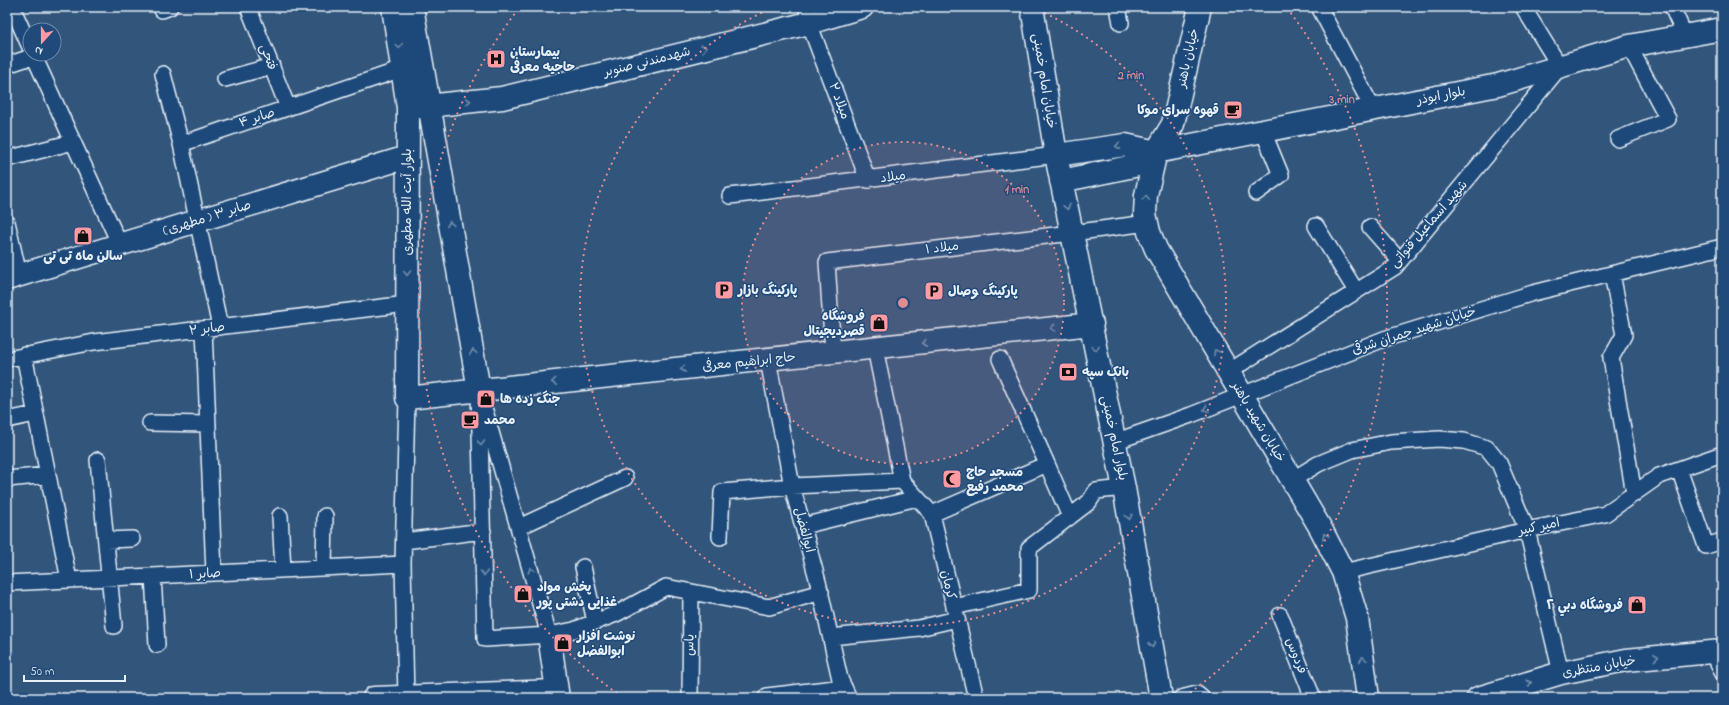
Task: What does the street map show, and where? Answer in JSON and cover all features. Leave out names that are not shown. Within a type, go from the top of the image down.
[{"type":"street","points":[[12,7],[22,30]]},
{"type":"street","points":[[161,7],[162,10],[170,7]]},
{"type":"street","name":"فتحی","points":[[248,7],[288,108]]},
{"type":"street","name":"بلوار آیت الله مطهری","points":[[393,7],[408,108],[407,398]]},
{"type":"street","points":[[374,698],[557,694],[549,635],[479,390],[412,7]]},
{"type":"street","name":"شهدمندنی صنوبر","points":[[408,108],[502,98],[808,15],[862,7]]},
{"type":"street","name":"خیابان امام خمینی","points":[[1032,7],[1056,155]]},
{"type":"street","points":[[1118,7],[1120,23]]},
{"type":"street","name":"خیابان باهنر","points":[[1156,152],[1173,124],[1200,7]]},
{"type":"street","points":[[1320,7],[1373,109]]},
{"type":"street","points":[[1523,7],[1560,67]]},
{"type":"street","points":[[1672,7],[1685,36]]},
{"type":"street","name":"میلاد ۲","points":[[808,15],[868,180]]},
{"type":"street","name":"بلوار ابوذر","points":[[1156,152],[1498,85],[1629,46],[1722,29]]},
{"type":"street","points":[[1618,139],[1668,119],[1629,46]]},
{"type":"street","points":[[7,65],[22,58]]},
{"type":"street","points":[[36,62],[120,245]]},
{"type":"street","points":[[225,79],[272,66]]},
{"type":"street","name":"شهید اسماعیل قنواتی","points":[[1228,372],[1395,266],[1560,67]]},
{"type":"street","name":"صابر ۴","points":[[180,144],[402,69]]},
{"type":"street","points":[[163,74],[220,327]]},
{"type":"street","points":[[1256,193],[1281,175],[1263,131]]},
{"type":"street","points":[[7,159],[73,142]]},
{"type":"street","points":[[1056,155],[1125,145],[1156,152]]},
{"type":"street","points":[[1061,181],[1134,166],[1156,152]]},
{"type":"street","name":"خیابان شهید باهنر","points":[[1156,152],[1146,196],[1145,214],[1149,232],[1156,249],[1321,529],[1343,572],[1357,618],[1368,698]]},
{"type":"street","name":"میلاد","points":[[730,196],[868,180],[1056,155]]},
{"type":"street","name":"بلوار امام خمینی","points":[[1056,155],[1092,324],[1124,488],[1161,698]]},
{"type":"street","name":"صابر ۳ ( مطهری)","points":[[13,277],[408,157]]},
{"type":"street","points":[[7,222],[13,277]]},
{"type":"street","name":"میلاد ۱","points":[[833,353],[827,262],[1147,223]]},
{"type":"street","points":[[1316,226],[1356,291]]},
{"type":"street","points":[[1370,227],[1400,261]]},
{"type":"street","name":"خیابان شهید چمران شرقی","points":[[1114,442],[1191,415],[1384,339],[1533,293],[1722,247]]},
{"type":"street","points":[[1612,274],[1624,335],[1611,358],[1634,494]]},
{"type":"street","name":"صابر ۲","points":[[7,359],[94,342],[407,304]]},
{"type":"street","name":"حاج ابراهیم معرفی","points":[[407,398],[1092,324]]},
{"type":"street","points":[[204,329],[214,573]]},
{"type":"street","points":[[720,537],[722,492],[792,486],[902,481],[875,348]]},
{"type":"street","points":[[24,356],[69,580]]},
{"type":"street","points":[[1000,359],[1070,517]]},
{"type":"street","name":"ابوالفضل","points":[[768,360],[792,486],[821,592],[840,679],[846,692]]},
{"type":"street","points":[[479,390],[485,638],[549,635],[574,630],[616,614],[666,587],[769,607],[821,592]]},
{"type":"street","points":[[406,697],[403,564],[407,398]]},
{"type":"street","points":[[7,420],[35,414]]},
{"type":"street","points":[[150,423],[208,424]]},
{"type":"street","points":[[1292,480],[1318,464],[1352,450],[1370,445],[1410,440],[1464,441],[1487,448],[1493,453],[1498,463],[1527,530],[1561,673]]},
{"type":"street","name":"امیر کبیر","points":[[1343,572],[1527,530],[1605,514],[1659,476],[1722,454]]},
{"type":"street","points":[[98,460],[114,626]]},
{"type":"street","points":[[932,514],[1047,464]]},
{"type":"street","points":[[1679,469],[1706,546],[1722,541]]},
{"type":"street","points":[[7,479],[48,475]]},
{"type":"street","points":[[519,527],[625,478]]},
{"type":"street","name":"کرمان","points":[[902,481],[932,514],[976,698]]},
{"type":"street","points":[[831,637],[919,628],[955,613],[1029,590],[1029,548],[1089,502],[1096,491],[1124,488]]},
{"type":"street","points":[[803,526],[917,498]]},
{"type":"street","points":[[280,516],[283,570]]},
{"type":"street","points":[[324,568],[325,516]]},
{"type":"street","points":[[404,541],[483,531]]},
{"type":"street","points":[[106,540],[132,539]]},
{"type":"street","name":"صابر ۱","points":[[7,583],[403,564]]},
{"type":"street","points":[[583,567],[595,622]]},
{"type":"street","points":[[153,576],[157,645]]},
{"type":"street","name":"یاس","points":[[690,698],[691,593]]},
{"type":"street","name":"فردوس","points":[[1280,615],[1312,698]]},
{"type":"street","points":[[1717,652],[1722,672]]},
{"type":"street","name":"خیابان منتظری","points":[[1478,698],[1561,673],[1626,660],[1717,652]]},
{"type":"street","points":[[767,696],[846,692]]},
{"type":"street","points":[[1181,698],[1197,694],[1202,698]]},
{"type":"place","name":"بیمارستان حاجیه معرفی","points":[[496,59]]},
{"type":"place","name":"قهوه سرای موکا","points":[[1233,110]]},
{"type":"place","name":"سالن ماه تی تی","points":[[83,236]]},
{"type":"place","name":"پارکینگ بازار","points":[[724,290]]},
{"type":"place","name":"پارکینگ وصال","points":[[934,291]]},
{"type":"place","name":"فروشگاه قصردیجیتال","points":[[879,323]]},
{"type":"place","name":"بانک سپه","points":[[1068,372]]},
{"type":"place","name":"جنگ زده ها","points":[[486,399]]},
{"type":"place","name":"محمد","points":[[470,420]]},
{"type":"place","name":"مسجد حاج محمد رفیع","points":[[952,479]]},
{"type":"place","name":"پخش مواد غذایی دشتی پور","points":[[523,594]]},
{"type":"place","name":"فروشگاه دبي ٢","points":[[1637,605]]},
{"type":"place","name":"نوشت افزار ابوالفضل","points":[[563,643]]}]
